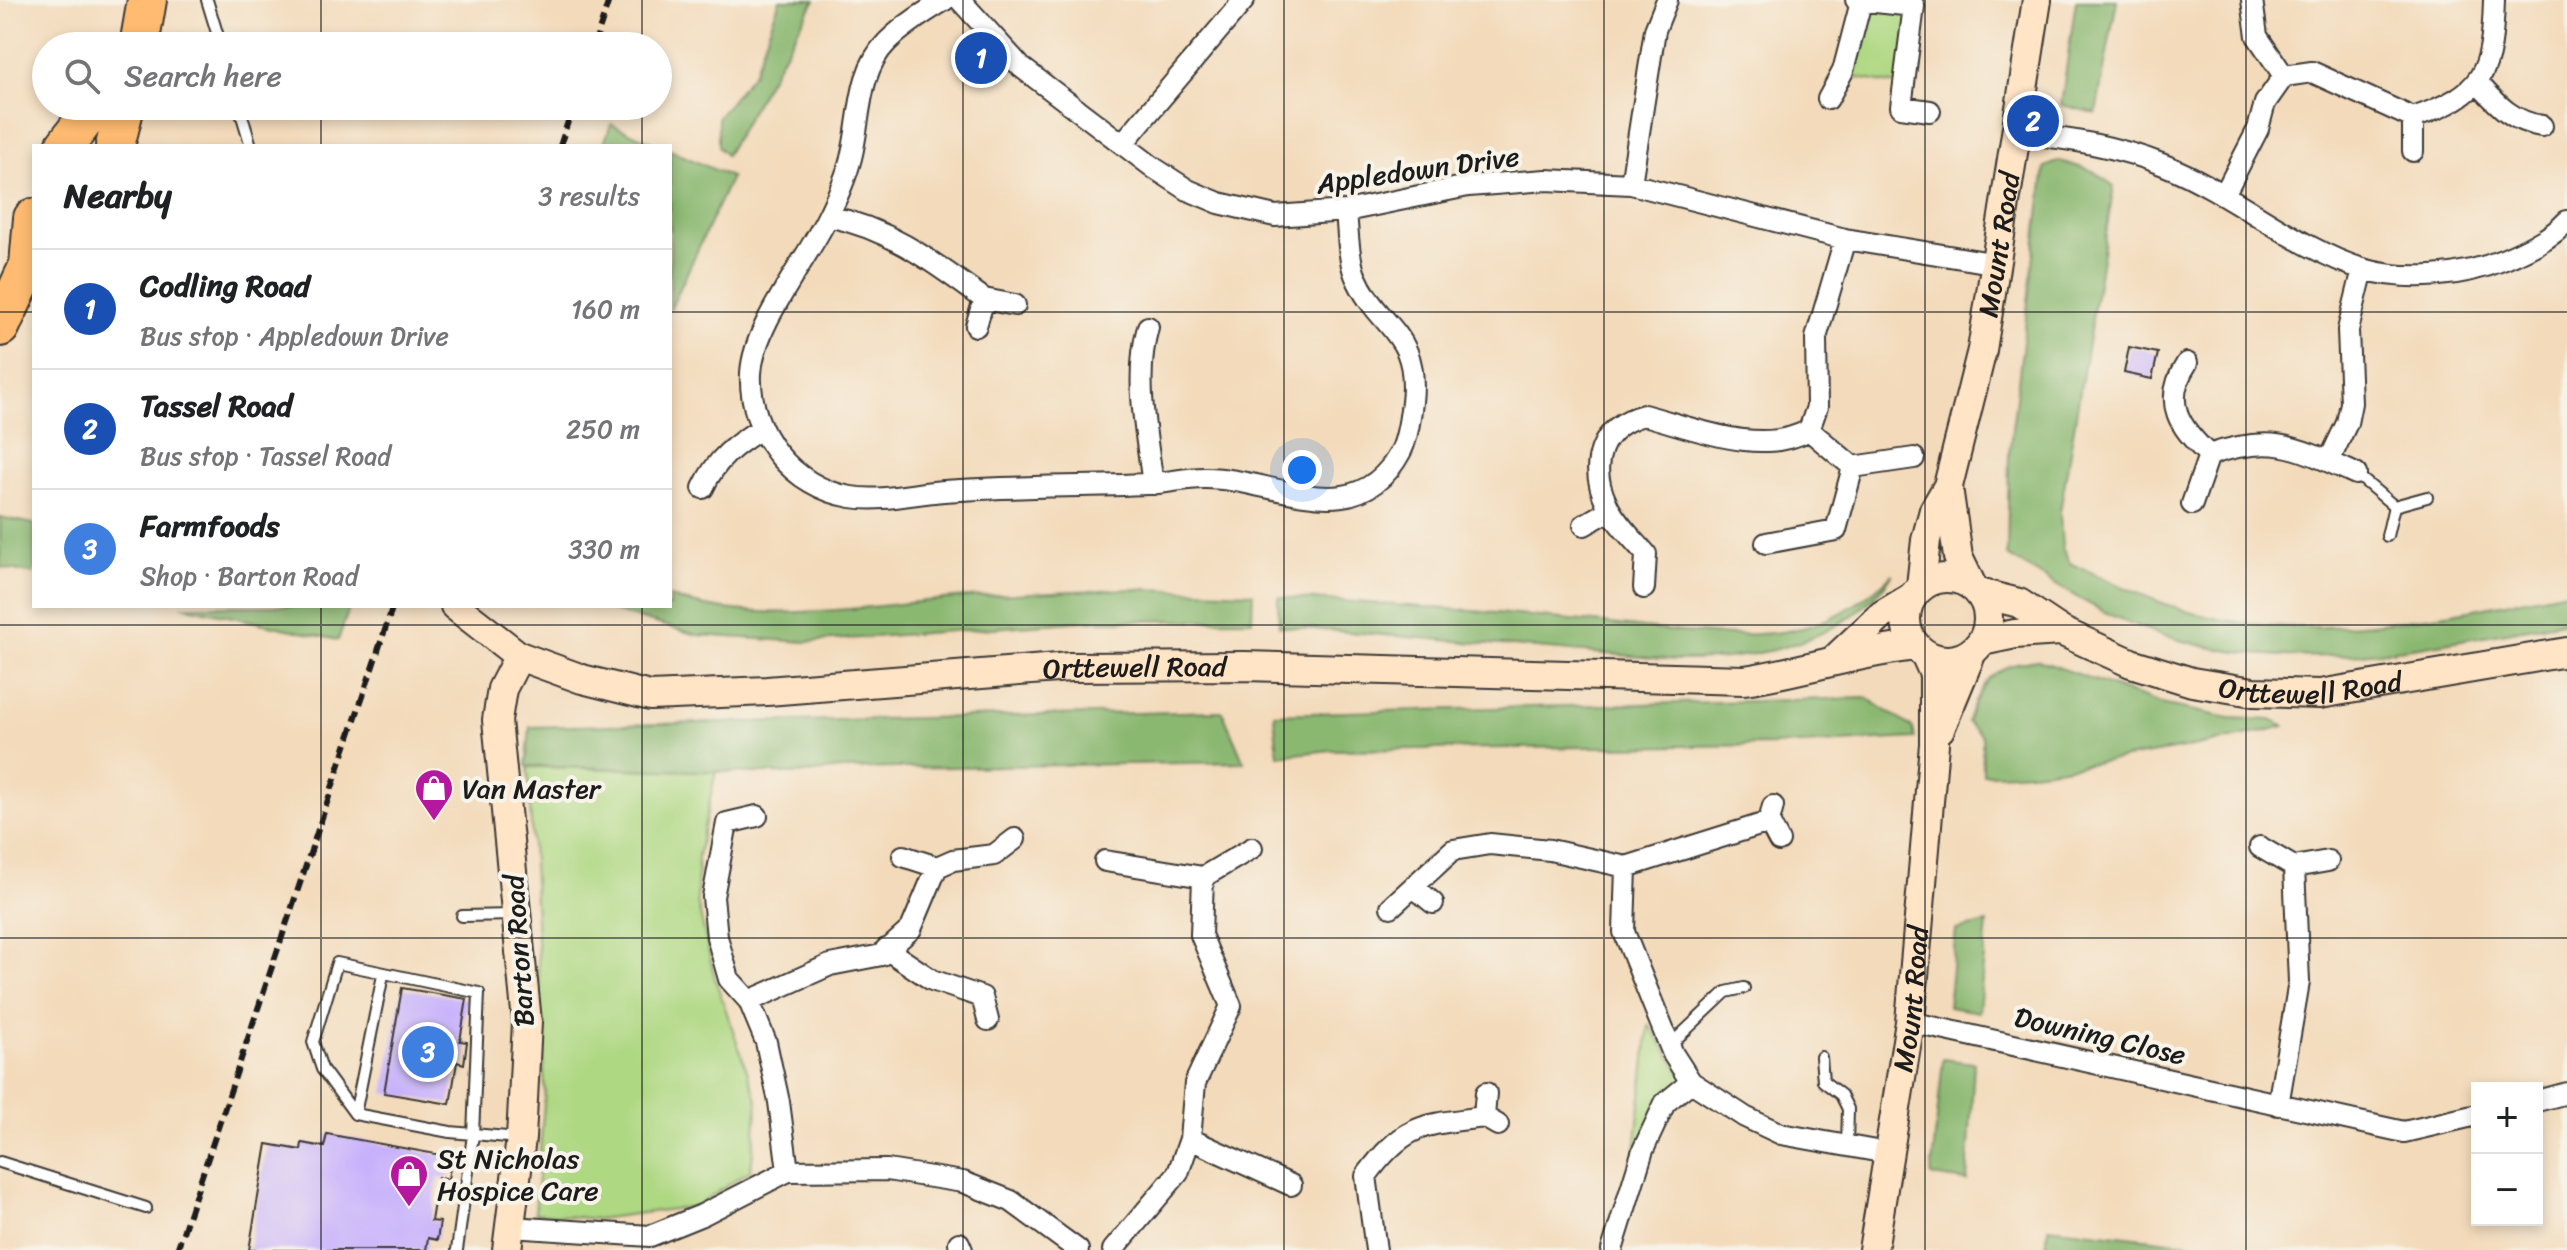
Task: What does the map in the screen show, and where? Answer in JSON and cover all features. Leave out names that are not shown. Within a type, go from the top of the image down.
[{"type":"highway","points":[[66,144],[84,120]]},
{"type":"highway","points":[[116,144],[122,120]]},
{"type":"highway","points":[[0,327],[29,265],[32,233]]},
{"type":"highway","points":[[0,349],[32,319]]},
{"type":"street","points":[[945,0],[921,14],[884,44],[865,79],[851,160],[828,216],[763,331],[751,372],[762,428],[775,452],[794,472],[826,490],[851,497],[888,499],[942,491],[1153,484],[1204,478],[1238,480],[1301,497],[1331,499],[1359,491],[1384,474],[1402,449],[1414,378],[1409,351],[1393,325],[1369,300],[1354,273],[1346,211]]},
{"type":"street","name":"Appledown Drive","points":[[960,0],[1021,67],[1188,190],[1219,203],[1275,216],[1346,211],[1468,186],[1546,180],[1631,184],[1845,239],[1998,264]]},
{"type":"street","points":[[1123,143],[1244,0]]},
{"type":"street","points":[[1631,184],[1655,30],[1667,0]]},
{"type":"street","name":"Mount Road","points":[[1916,592],[1934,510],[1948,486],[1982,350],[1998,264],[2037,0]]},
{"type":"street","points":[[2252,0],[2257,36],[2284,76]]},
{"type":"street","points":[[2225,193],[2258,129],[2265,103],[2284,76],[2312,72],[2413,118],[2447,106],[2477,82],[2490,61],[2494,0]]},
{"type":"street","points":[[1828,99],[1843,71],[1859,1],[1914,6],[1901,107],[1930,111]]},
{"type":"street","points":[[2477,82],[2503,111],[2528,124],[2542,126]]},
{"type":"street","points":[[2413,118],[2413,151]]},
{"type":"street","points":[[2016,133],[2098,144],[2163,164],[2225,193],[2311,244],[2363,269],[2435,276],[2478,271],[2521,252],[2567,221]]},
{"type":"street","points":[[828,216],[865,224],[925,257],[984,299],[1015,305]]},
{"type":"street","points":[[1809,430],[1817,407],[1816,338],[1845,239]]},
{"type":"street","points":[[2329,461],[2347,423],[2351,403],[2348,330],[2363,269]]},
{"type":"street","points":[[976,326],[984,299]]},
{"type":"street","points":[[1148,327],[1143,347],[1144,417],[1153,484]]},
{"type":"street","points":[[2187,363],[2177,391],[2176,416],[2183,431],[2209,455]]},
{"type":"street","points":[[1644,588],[1646,554],[1610,510],[1598,467],[1609,432],[1628,420],[1644,415],[1743,439],[1777,441],[1809,430]]},
{"type":"street","points":[[703,488],[713,466],[733,447],[762,428]]},
{"type":"street","points":[[1809,430],[1853,467],[1914,458]]},
{"type":"street","points":[[2209,455],[2244,443],[2267,441],[2329,461],[2356,474]]},
{"type":"street","points":[[2192,504],[2209,455]]},
{"type":"street","points":[[1766,543],[1836,530],[1853,467]]},
{"type":"street","name":"Mount Road","points":[[1948,486],[1958,557],[1976,589]]},
{"type":"street","points":[[1584,525],[1610,510]]},
{"type":"street","points":[[1947,577],[1976,589],[1987,608],[1988,625],[1977,646],[1957,659],[1941,660],[1920,650],[1906,622],[1916,592],[1947,577]]},
{"type":"street","name":"Orttewell Road","points":[[1976,589],[2019,603],[2061,631],[2131,663],[2192,682],[2253,692],[2320,694],[2567,652]]},
{"type":"street","name":"Orttewell Road","points":[[1834,659],[1882,615],[1916,592]]},
{"type":"street","name":"Orttewell Road","points":[[458,608],[519,656],[582,679],[650,696],[767,691],[1070,667],[1245,666],[1732,681],[1794,673],[1834,659],[1920,650]]},
{"type":"street","name":"Orttewell Road","points":[[1977,646],[2015,634],[2061,631]]},
{"type":"street","name":"Mount Road","points":[[1934,744],[1977,646]]},
{"type":"street","name":"Mount Road","points":[[1873,1250],[1910,1022],[1934,744],[1934,674],[1920,650]]},
{"type":"street","name":"Barton Road","points":[[509,1238],[521,1138],[527,1022],[519,915],[497,720],[502,689],[519,656]]},
{"type":"street","points":[[1391,907],[1453,850],[1490,844],[1550,850],[1626,867],[1771,814],[1779,841]]},
{"type":"street","points":[[757,816],[727,823],[713,897],[717,937],[729,979],[749,1001],[766,1042],[779,1102],[788,1171]]},
{"type":"street","points":[[903,856],[937,867],[953,860],[994,855],[1015,839]]},
{"type":"street","points":[[2260,847],[2294,867],[2328,861]]},
{"type":"street","points":[[1105,861],[1203,877],[1252,848]]},
{"type":"street","points":[[749,1001],[830,965],[882,955],[911,929],[937,867]]},
{"type":"street","points":[[1626,867],[1624,932],[1669,1046],[1691,1082],[1745,1117],[1781,1134],[1887,1153]]},
{"type":"street","points":[[2278,1105],[2299,982],[2294,867]]},
{"type":"street","points":[[1113,1250],[1178,1173],[1190,1139],[1195,1083],[1231,1006],[1201,935],[1203,877]]},
{"type":"street","points":[[1415,888],[1433,903]]},
{"type":"street","points":[[886,949],[932,980],[982,997],[988,1020]]},
{"type":"street","name":"Downing Close","points":[[1910,1022],[2404,1132],[2471,1116]]},
{"type":"street","points":[[1612,1250],[1643,1150],[1659,1114],[1665,1103],[1691,1082]]},
{"type":"street","points":[[1376,1250],[1366,1176],[1382,1154],[1419,1125],[1491,1121],[1486,1093]]},
{"type":"street","points":[[2543,1099],[2567,1093]]},
{"type":"street","points":[[1190,1139],[1291,1185]]},
{"type":"street","points":[[509,1238],[652,1243],[788,1171],[887,1170],[963,1182],[1011,1201],[1078,1250]]},
{"type":"lane","points":[[207,0],[217,32]]},
{"type":"lane","points":[[243,120],[250,144]]},
{"type":"lane","points":[[2356,474],[2394,506]]},
{"type":"lane","points":[[2394,506],[2427,497]]},
{"type":"lane","points":[[2387,536],[2394,506]]},
{"type":"lane","points":[[462,916],[519,915]]},
{"type":"lane","points":[[457,1250],[473,1135],[479,993],[337,963],[313,1042],[322,1069],[355,1114],[473,1135],[521,1138]]},
{"type":"lane","points":[[355,1114],[383,975]]},
{"type":"lane","points":[[1669,1046],[1726,992],[1744,988]]},
{"type":"lane","points":[[1821,1057],[1823,1081],[1841,1095],[1848,1109],[1847,1146]]},
{"type":"lane","points":[[0,1162],[146,1208]]},
{"type":"green space","points":[[780,0],[815,0],[726,155],[718,147],[718,117],[754,72]]},
{"type":"green space","points":[[2076,0],[2117,0],[2096,113],[2061,105]]},
{"type":"green space","points":[[1864,6],[1911,14],[1897,85],[1852,77]]},
{"type":"green space","points":[[611,124],[656,144],[604,144]]},
{"type":"green space","points":[[672,151],[731,177],[672,306]]},
{"type":"green space","points":[[2060,161],[2093,171],[2114,186],[2060,512],[2062,548],[2070,563],[2168,605],[2231,621],[2327,627],[2375,624],[2567,591],[2567,621],[2451,642],[2339,656],[2283,656],[2227,651],[2171,638],[2113,616],[2007,556],[2009,453],[2045,167]]},
{"type":"green space","points":[[0,517],[32,524],[32,574],[0,567]]},
{"type":"green space","points":[[1893,574],[1873,598],[1850,617],[1824,632],[1796,643],[1736,657],[1676,660],[1279,626],[1278,597],[1468,611],[1694,633],[1780,632],[1831,618],[1863,599]]},
{"type":"green space","points":[[1144,589],[1253,593],[1252,620],[1086,621],[806,642],[697,635],[603,608],[672,608],[672,598],[740,611],[812,612],[979,596]]},
{"type":"green space","points":[[191,608],[349,608],[338,640]]},
{"type":"green space","points":[[2038,660],[2161,704],[2229,718],[2271,720],[2284,726],[2170,751],[2028,772],[1983,774],[1982,736],[1967,722],[1978,696],[1999,671],[2022,662]]},
{"type":"green space","points":[[1867,698],[1913,728],[1915,738],[1780,745],[1331,750],[1278,756],[1274,714]]},
{"type":"green space","points":[[1222,711],[1244,762],[841,769],[797,774],[526,766],[530,727]]},
{"type":"green space","points":[[528,767],[716,771],[698,855],[697,901],[715,979],[758,1102],[751,1170],[696,1206],[597,1219],[535,1213],[545,1091]]},
{"type":"green space","points":[[1987,923],[1979,1012],[1948,1007],[1956,930]]},
{"type":"green space","points":[[1649,1025],[1689,1084],[1633,1166]]},
{"type":"green space","points":[[1943,1059],[1974,1063],[1967,1181],[1931,1176]]},
{"type":"green space","points":[[2048,1227],[2249,1250],[2046,1250]]},
{"type":"building","points":[[2129,347],[2158,353],[2152,379],[2124,373]]},
{"type":"building","points":[[402,988],[467,999],[460,1041],[467,1042],[464,1064],[457,1062],[450,1104],[384,1093]]},
{"type":"building","points":[[327,1134],[452,1157],[448,1179],[438,1178],[431,1221],[440,1222],[437,1240],[428,1238],[426,1250],[249,1250],[267,1144],[301,1150],[302,1143],[324,1147]]},
{"type":"railway","points":[[599,32],[609,0]]},
{"type":"railway","points":[[561,144],[568,120]]},
{"type":"railway","points":[[177,1250],[392,608]]},
{"type":"place","name":"Codling Road","points":[[981,58]]},
{"type":"place","name":"Tassel Road","points":[[2033,121]]},
{"type":"place","name":"Van Master","points":[[434,822]]},
{"type":"place","name":"Farmfoods","points":[[428,1052]]},
{"type":"place","name":"St Nicholas Hospice Care","points":[[409,1208]]}]
